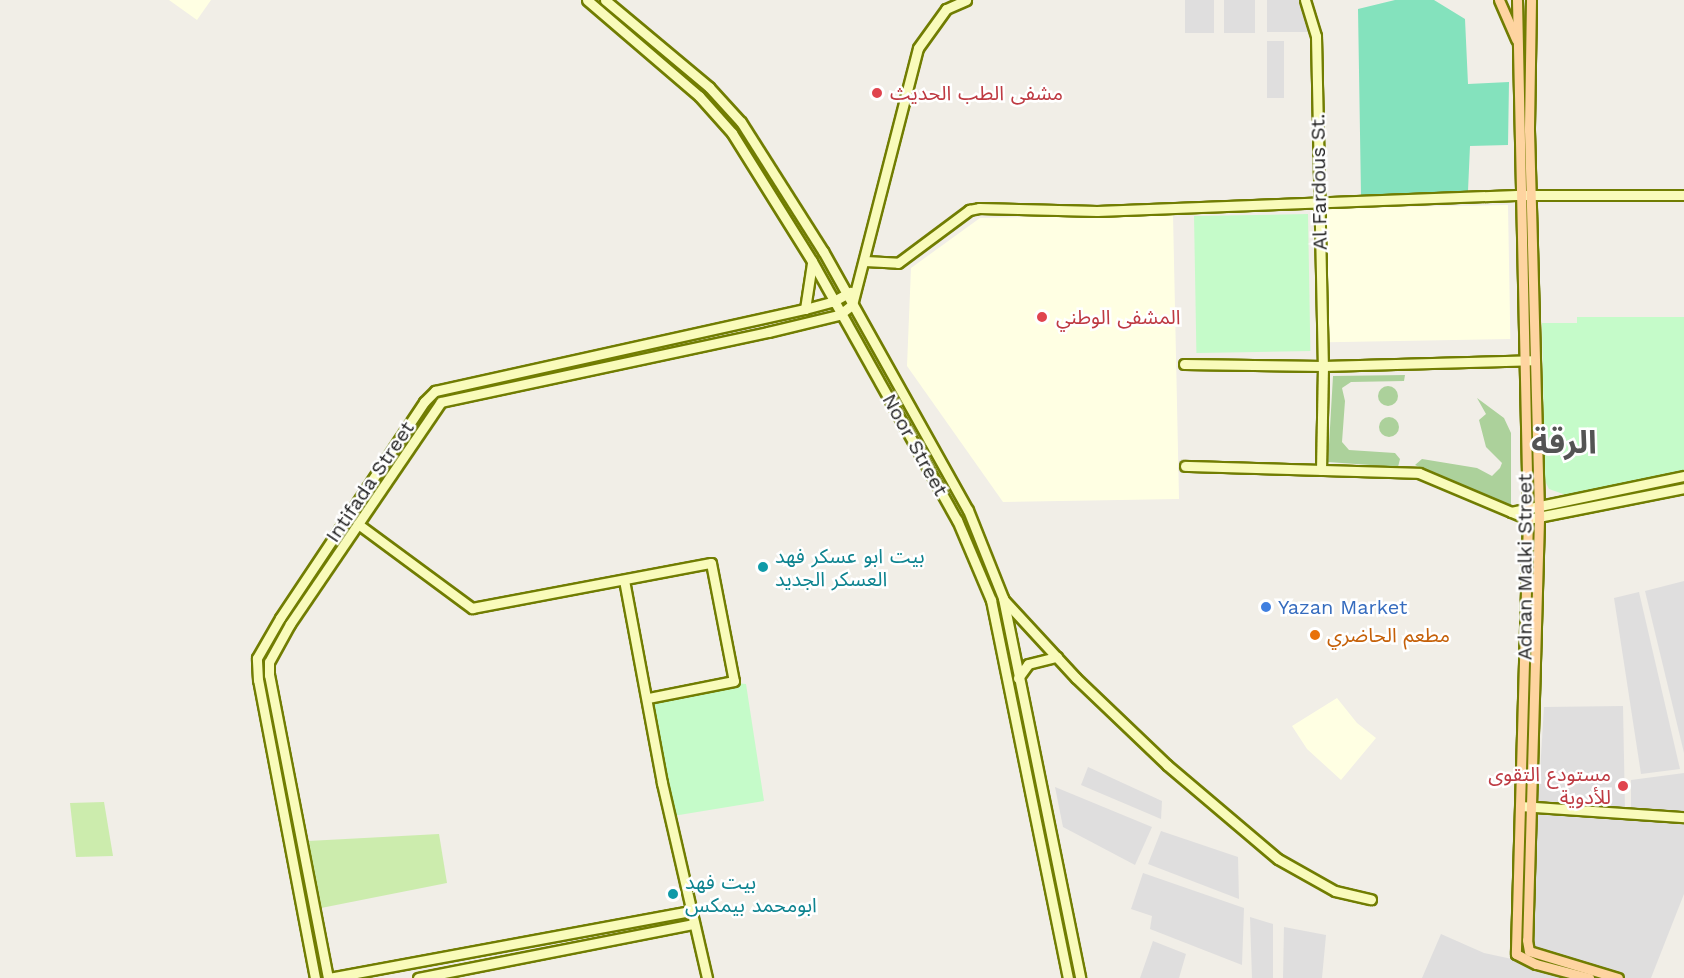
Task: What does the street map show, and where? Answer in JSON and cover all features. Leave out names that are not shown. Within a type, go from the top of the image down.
[{"type":"main road","name":"Noor Street","points":[[587,0],[699,96],[732,133],[812,261],[839,315],[957,520],[991,600],[1068,978]]},
{"type":"main road","name":"Noor Street","points":[[605,0],[709,87],[741,122],[852,305],[968,510],[1003,598],[1080,978]]},
{"type":"main road","points":[[852,305],[918,48],[946,9],[966,0]]},
{"type":"main road","name":"Al Fardous St.","points":[[1305,0],[1316,36],[1323,366],[1321,470]]},
{"type":"main road","points":[[1499,0],[1519,46]]},
{"type":"main road","name":"Adnan Malki Street","points":[[1517,0],[1539,519],[1526,807],[1516,954],[1536,964],[1589,978]]},
{"type":"main road","name":"Adnan Malki Street","points":[[1532,0],[1523,360],[1528,519],[1526,807],[1529,951],[1618,978]]},
{"type":"main road","points":[[864,261],[897,263],[969,210],[979,208],[1097,211],[1527,196],[1684,195]]},
{"type":"main road","points":[[805,309],[812,261]]},
{"type":"main road","name":"Intifada Street","points":[[315,978],[258,680],[257,658],[280,618],[424,402],[435,391],[460,384],[805,309],[832,302],[856,288]]},
{"type":"main road","name":"Intifada Street","points":[[328,978],[269,662],[358,524],[441,402],[839,315],[852,305]]},
{"type":"main road","points":[[1184,364],[1323,366],[1534,361]]},
{"type":"main road","points":[[1185,466],[1419,473],[1528,519],[1539,519],[1684,488]]},
{"type":"main road","points":[[1511,512],[1684,476]]},
{"type":"main road","points":[[358,524],[472,608],[711,563],[735,681],[648,698]]},
{"type":"main road","points":[[984,580],[995,576]]},
{"type":"main road","points":[[624,580],[648,698],[662,783],[707,978]]},
{"type":"main road","points":[[991,600],[1003,598],[1057,657],[1167,765],[1278,859],[1335,891],[1371,899]]},
{"type":"main road","points":[[1018,678],[1028,664],[1057,657]]},
{"type":"main road","points":[[1526,807],[1684,817]]},
{"type":"main road","points":[[328,978],[692,911]]},
{"type":"main road","points":[[418,978],[694,924]]},
{"type":"shaded area","points":[[169,0],[211,0],[197,20]]},
{"type":"shaded area","points":[[1185,0],[1214,0],[1214,33],[1185,33]]},
{"type":"shaded area","points":[[1224,0],[1255,0],[1255,33],[1224,33]]},
{"type":"shaded area","points":[[1267,0],[1301,0],[1311,32],[1267,32]]},
{"type":"shaded area","points":[[1267,41],[1284,41],[1284,98],[1267,98]]},
{"type":"shaded area","points":[[1508,205],[1510,339],[1328,342],[1326,208]]},
{"type":"shaded area","name":"المشفى الوطني","points":[[1173,214],[1179,499],[1003,502],[907,366],[911,268],[980,218]]},
{"type":"shaded area","points":[[1684,581],[1684,753],[1645,591]]},
{"type":"shaded area","points":[[1639,592],[1680,769],[1641,774],[1614,598]]},
{"type":"shaded area","points":[[1337,698],[1357,723],[1376,738],[1341,780],[1307,749],[1292,726]]},
{"type":"shaded area","points":[[1623,706],[1625,810],[1538,805],[1544,707]]},
{"type":"shaded area","points":[[1088,767],[1162,801],[1161,819],[1081,785]]},
{"type":"shaded area","points":[[1684,773],[1684,815],[1631,812],[1631,780]]},
{"type":"shaded area","points":[[1055,787],[1152,827],[1135,865],[1063,827]]},
{"type":"shaded area","points":[[1532,810],[1684,819],[1684,894],[1651,978],[1625,978],[1536,951],[1529,945]]},
{"type":"shaded area","points":[[1161,831],[1238,857],[1239,899],[1148,864]]},
{"type":"shaded area","points":[[1143,873],[1244,908],[1242,965],[1150,929],[1152,916],[1131,909]]},
{"type":"shaded area","points":[[1250,917],[1273,924],[1273,978],[1252,978]]},
{"type":"shaded area","points":[[1284,927],[1326,935],[1322,978],[1283,978]]},
{"type":"shaded area","points":[[1441,934],[1484,953],[1512,959],[1533,970],[1562,978],[1422,978]]},
{"type":"shaded area","points":[[1153,941],[1186,954],[1179,978],[1140,978]]},
{"type":"green space","points":[[1395,0],[1434,0],[1465,19],[1468,84],[1509,82],[1508,145],[1470,146],[1468,191],[1361,196],[1358,9]]},
{"type":"green space","points":[[1308,214],[1310,351],[1196,353],[1194,216]]},
{"type":"green space","points":[[1577,317],[1684,317],[1684,470],[1566,495],[1549,489],[1545,481],[1542,323],[1577,323]]},
{"type":"green space","points":[[1405,375],[1404,381],[1351,382],[1342,388],[1345,401],[1342,442],[1349,450],[1395,453],[1400,459],[1398,467],[1328,462],[1333,376]]},
{"type":"green space","points":[[1388,386],[1395,389],[1398,396],[1395,403],[1388,406],[1381,403],[1378,396],[1381,389]]},
{"type":"green space","points":[[1477,398],[1504,418],[1511,433],[1511,506],[1415,465],[1422,459],[1477,468],[1492,476],[1500,468],[1502,463],[1486,447],[1479,420],[1486,414]]},
{"type":"green space","points":[[1389,417],[1396,420],[1399,427],[1396,434],[1389,437],[1382,434],[1379,427],[1382,420]]},
{"type":"green space","points":[[735,683],[746,684],[764,801],[673,816],[651,700]]},
{"type":"green space","points":[[104,802],[113,856],[76,857],[70,803]]},
{"type":"green space","points":[[439,834],[447,883],[321,908],[308,841]]},
{"type":"place","name":"مشفى الطب الحديث","points":[[877,93]]},
{"type":"place","name":"المشفى الوطني","points":[[1042,317]]},
{"type":"place","name":"بيت ابو عسكر فهد العسكر الجديد","points":[[763,567]]},
{"type":"place","name":"Yazan Market","points":[[1266,607]]},
{"type":"place","name":"مطعم الحاضري","points":[[1315,635]]},
{"type":"place","name":"مستودع التقوى للأدوية","points":[[1623,786]]},
{"type":"place","name":"بيت فهد ابومحمد بيمكس","points":[[673,894]]},
{"type":"district","name":"الرقة","points":[[1564,442]]}]
